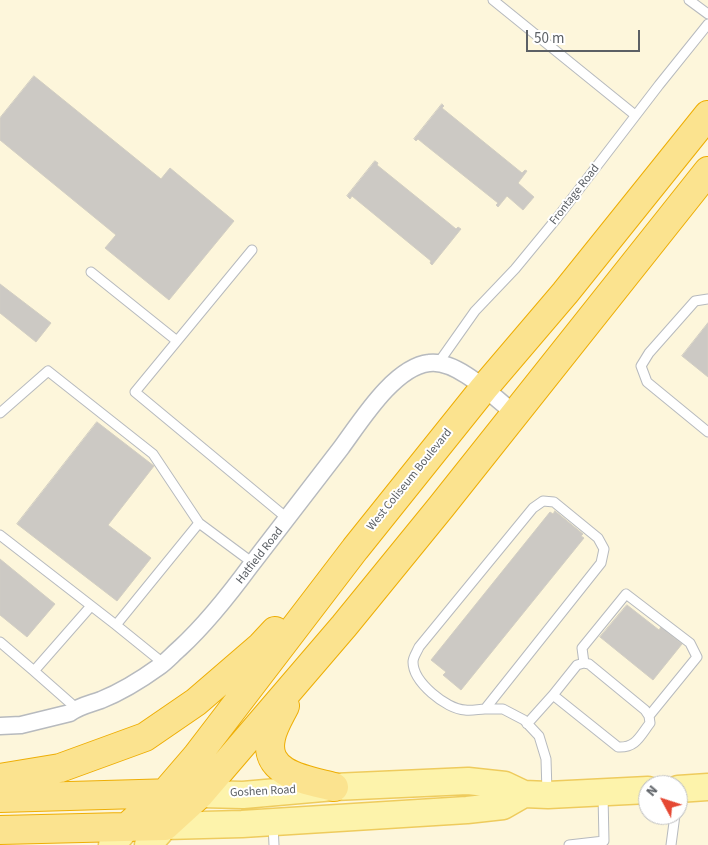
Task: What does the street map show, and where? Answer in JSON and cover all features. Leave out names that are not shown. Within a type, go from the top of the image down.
[{"type":"highway","name":"West Coliseum Boulevard","points":[[120,836],[166,793],[354,549],[484,388],[565,293],[708,115]]},
{"type":"highway","points":[[7,830],[87,829],[120,836],[157,835],[200,794],[344,626],[708,171]]},
{"type":"highway","points":[[0,778],[60,768],[145,736],[196,702],[261,646],[354,549]]},
{"type":"highway","points":[[300,677],[271,736],[269,748],[272,760],[276,766],[296,776],[334,787]]},
{"type":"highway","name":"Goshen Road","points":[[0,798],[166,793],[200,794]]},
{"type":"highway","points":[[7,830],[47,845]]},
{"type":"main road","name":"Goshen Road","points":[[200,794],[243,795],[334,787],[468,781],[505,785],[536,795]]},
{"type":"main road","points":[[688,790],[708,787]]},
{"type":"main road","name":"Goshen Road","points":[[157,835],[274,834],[503,806],[536,795],[638,791]]},
{"type":"street","points":[[439,362],[458,370],[484,388],[515,414]]},
{"type":"street","name":"Hatfield Road","points":[[0,726],[39,722],[70,713],[76,708],[102,700],[163,663],[196,633],[222,604],[361,420],[388,388],[417,366],[439,362]]},
{"type":"lane","points":[[493,0],[635,115]]},
{"type":"lane","points":[[689,0],[708,14]]},
{"type":"lane","name":"Frontage Road","points":[[439,362],[476,311],[522,261],[584,185],[635,115],[708,24]]},
{"type":"lane","points":[[252,250],[135,392],[288,519]]},
{"type":"lane","points":[[91,272],[177,341]]},
{"type":"lane","points":[[708,299],[695,301],[649,353],[642,366],[647,382],[708,432]]},
{"type":"lane","points":[[0,413],[48,371],[153,454],[199,523],[253,563]]},
{"type":"lane","points":[[485,709],[601,563],[604,549],[598,538],[554,502],[543,501],[533,508],[419,647],[413,660],[416,675],[426,687],[445,703],[464,710],[503,709],[527,724],[539,736],[546,759],[536,795]]},
{"type":"lane","points":[[116,625],[199,523]]},
{"type":"lane","points":[[0,535],[163,663]]},
{"type":"lane","points":[[584,662],[582,648],[626,594],[690,643],[697,657],[649,716]]},
{"type":"lane","points":[[34,671],[91,606]]},
{"type":"lane","points":[[0,642],[76,708]]},
{"type":"lane","points":[[527,724],[577,665],[584,662],[589,664],[645,710],[649,716],[650,723],[635,743],[626,748],[618,747],[553,695]]},
{"type":"lane","points":[[569,845],[604,841],[603,793]]},
{"type":"lane","points":[[671,845],[674,825]]},
{"type":"shaded area","points":[[0,0],[708,0],[708,845],[0,845]]},
{"type":"building","points":[[34,76],[161,179],[170,168],[234,221],[169,300],[105,248],[116,235],[0,140],[0,118]]},
{"type":"building","points":[[442,104],[444,106],[442,108],[522,173],[525,170],[527,171],[518,183],[534,197],[523,210],[507,196],[498,207],[496,205],[498,203],[418,139],[416,141],[414,139]]},
{"type":"building","points":[[375,161],[378,163],[377,165],[456,229],[458,227],[461,229],[432,265],[431,261],[352,196],[350,199],[347,196]]},
{"type":"building","points":[[0,284],[51,323],[36,342],[0,313]]},
{"type":"building","points":[[708,323],[708,377],[682,356]]},
{"type":"building","points":[[97,422],[154,466],[108,525],[151,558],[117,601],[17,524]]},
{"type":"building","points":[[555,511],[583,534],[581,536],[584,538],[461,690],[443,675],[446,672],[431,660],[550,512],[553,514]]},
{"type":"building","points":[[0,559],[55,604],[27,637],[0,615]]},
{"type":"building","points":[[627,605],[659,630],[661,627],[682,644],[653,680],[600,637]]}]
